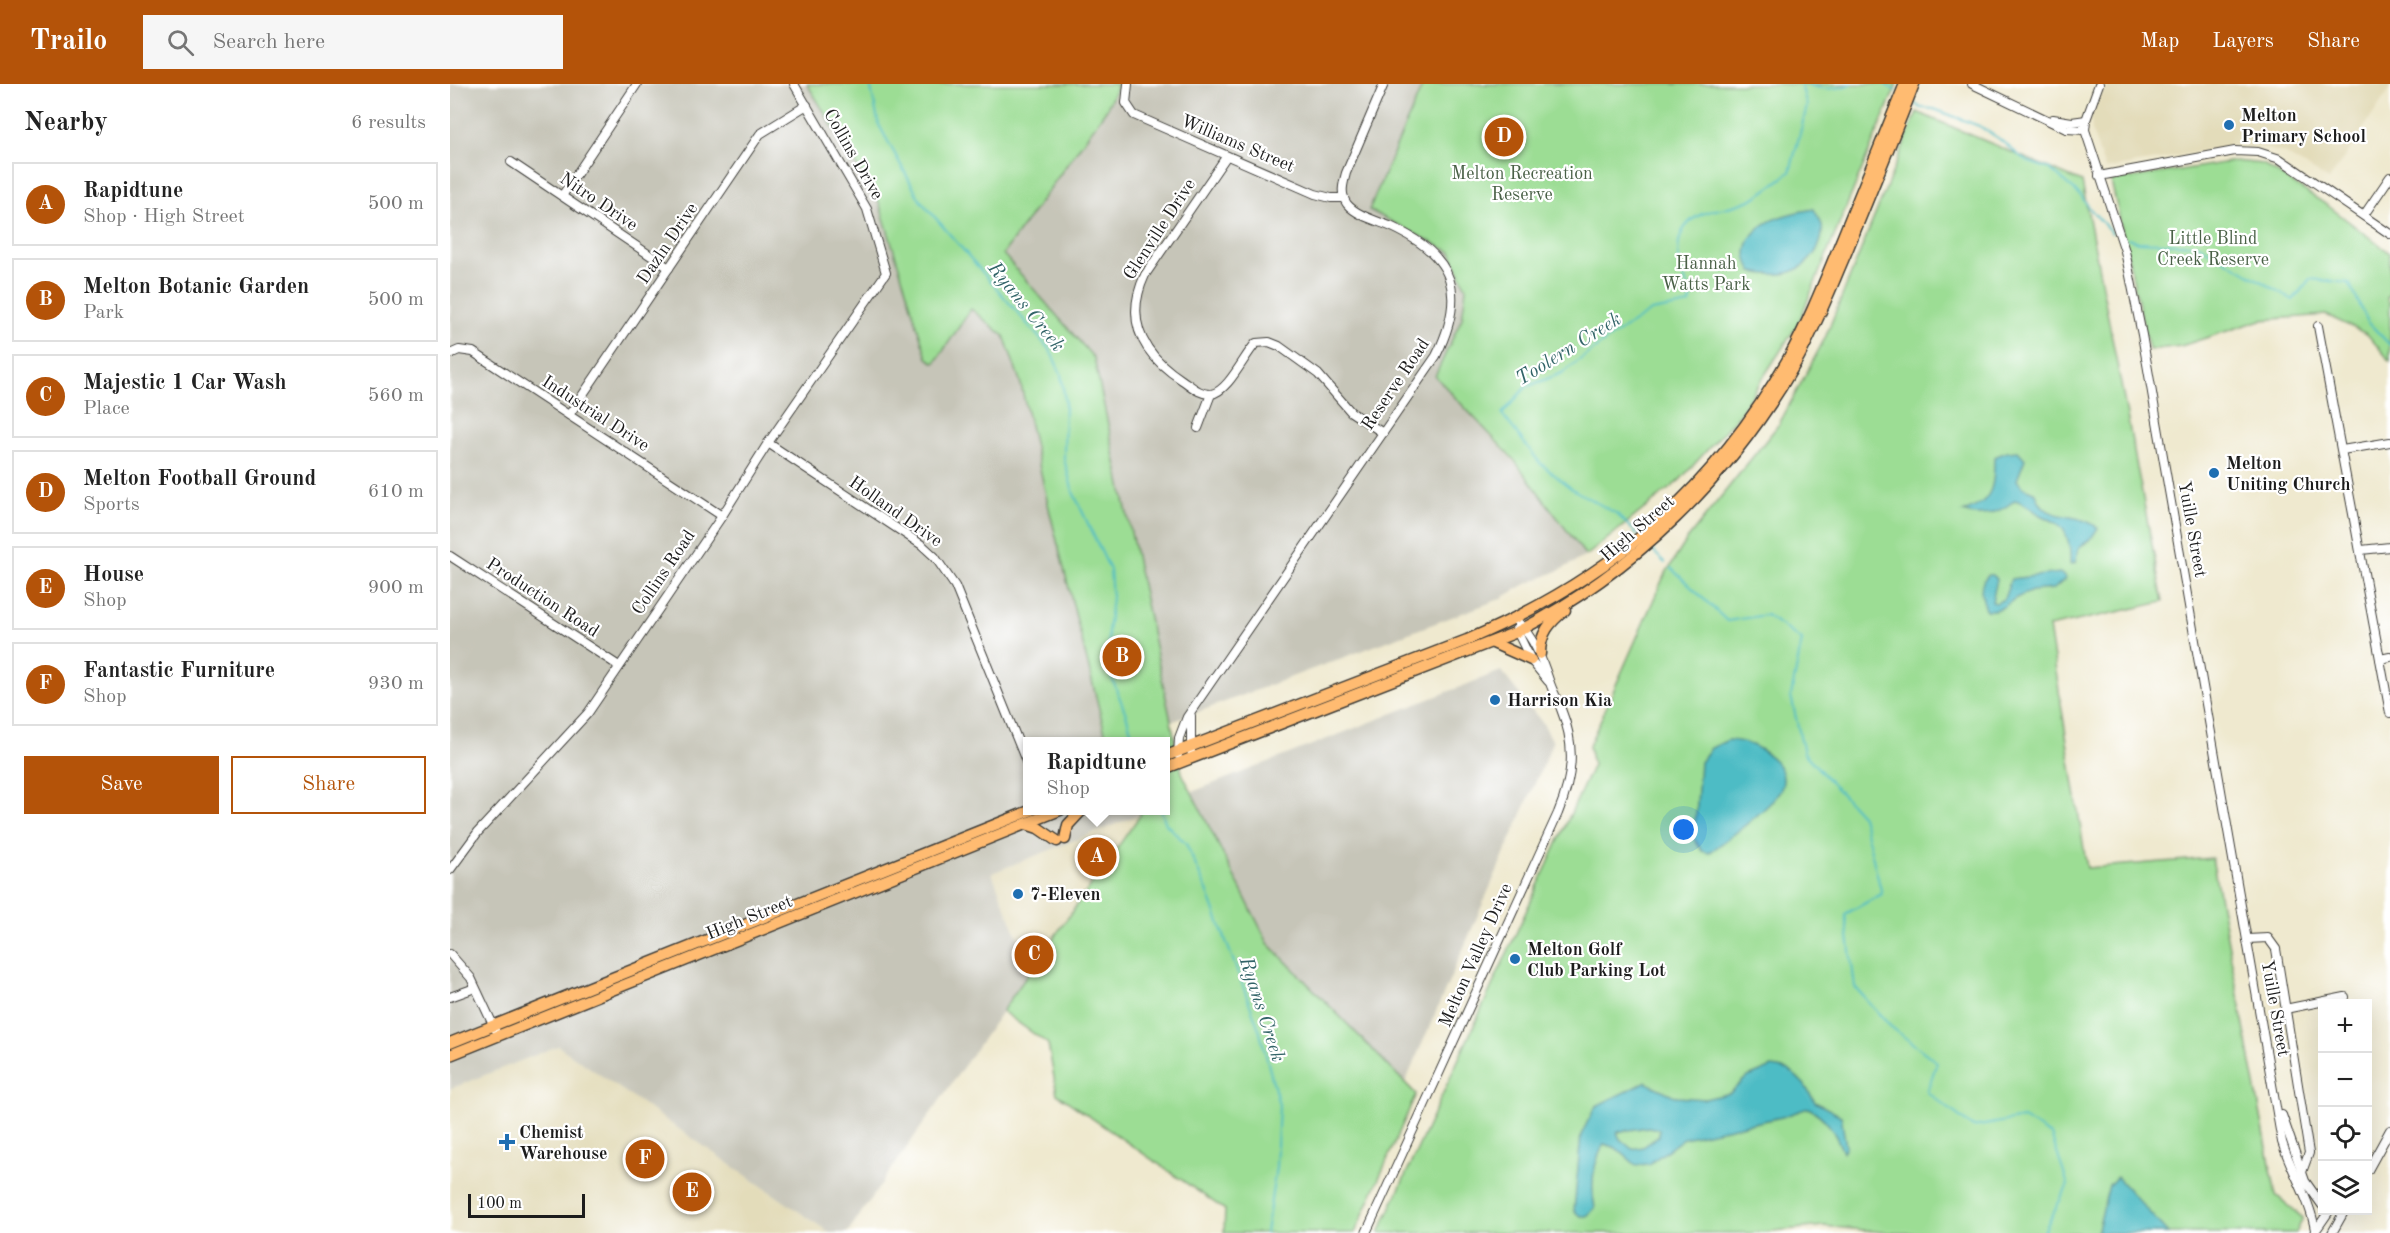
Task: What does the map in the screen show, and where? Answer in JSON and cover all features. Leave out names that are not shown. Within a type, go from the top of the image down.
[{"type":"main road","name":"High Street","points":[[1655,532],[1747,423],[1787,359],[1816,302],[1905,84]]},
{"type":"main road","name":"High Street","points":[[1170,766],[1493,643],[1521,630],[1597,582],[1693,501],[1724,467],[1767,410],[1796,363],[1817,320],[1914,84]]},
{"type":"main road","name":"High Street","points":[[1170,754],[1467,640],[1515,619],[1639,545]]},
{"type":"main road","points":[[1493,643],[1535,657],[1541,638],[1549,624],[1597,582]]},
{"type":"main road","name":"High Street","points":[[450,1055],[495,1030],[1023,814]]},
{"type":"main road","name":"High Street","points":[[450,1043],[495,1030],[1026,824],[1043,815]]},
{"type":"main road","points":[[1026,824],[1061,840],[1068,825],[1077,815]]},
{"type":"street","points":[[562,196],[637,84]]},
{"type":"street","name":"Collins Drive","points":[[794,84],[867,209],[885,268],[883,278]]},
{"type":"street","name":"Williams Street","points":[[1128,84],[1126,103],[1134,115],[1227,158],[1315,194],[1344,198]]},
{"type":"street","points":[[1344,198],[1342,187],[1346,173],[1384,84]]},
{"type":"street","points":[[1972,84],[2066,129],[2085,125],[2098,84]]},
{"type":"street","name":"Dazln Drive","points":[[569,415],[760,135],[807,105]]},
{"type":"street","name":"Yuille Street","points":[[2085,125],[2099,176],[2125,251],[2144,342],[2282,1142],[2291,1169],[2310,1206],[2314,1232]]},
{"type":"street","points":[[2099,176],[2235,151],[2258,152],[2280,159],[2390,234]]},
{"type":"street","name":"Glenville Drive","points":[[1211,394],[1200,392],[1164,368],[1151,354],[1139,334],[1136,293],[1145,275],[1227,158]]},
{"type":"street","name":"Nitro Drive","points":[[511,162],[669,268]]},
{"type":"street","points":[[2364,215],[2390,177]]},
{"type":"street","name":"Reserve Road","points":[[1179,763],[1177,751],[1179,738],[1186,719],[1436,356],[1451,321],[1452,288],[1438,258],[1424,244],[1356,211],[1348,205],[1344,198]]},
{"type":"street","name":"Collins Road","points":[[450,870],[478,832],[588,712],[722,516],[768,443],[883,278]]},
{"type":"street","points":[[2318,326],[2390,713]]},
{"type":"street","points":[[1198,428],[1211,394],[1224,387],[1256,343],[1269,342],[1279,346],[1318,374],[1351,412],[1383,433]]},
{"type":"street","name":"Industrial Drive","points":[[450,354],[459,350],[473,352],[722,516]]},
{"type":"street","points":[[2342,450],[2390,442]]},
{"type":"street","name":"Holland Drive","points":[[768,443],[922,545],[935,556],[955,586],[1023,754]]},
{"type":"street","points":[[2361,550],[2390,547]]},
{"type":"street","name":"Production Road","points":[[450,556],[619,666]]},
{"type":"street","name":"Melton Valley Drive","points":[[1366,1233],[1566,793],[1571,773],[1572,750],[1569,730],[1550,684],[1515,619]]},
{"type":"street","points":[[2380,659],[2390,657]]},
{"type":"street","points":[[1191,712],[1192,759]]},
{"type":"street","name":"Yuille Street","points":[[2247,939],[2268,938],[2276,949],[2309,1153],[2302,1172]]},
{"type":"street","points":[[450,954],[459,962],[475,988],[495,1030]]},
{"type":"street","points":[[450,997],[475,988]]},
{"type":"street","points":[[2285,1009],[2345,998]]},
{"type":"street","name":"Yuille Street","points":[[2272,1083],[2302,1172],[2309,1187],[2318,1195]]},
{"type":"street","points":[[2372,1152],[2390,1130]]},
{"type":"street","points":[[2372,1161],[2390,1130]]},
{"type":"street","points":[[2314,1232],[2326,1215]]},
{"type":"street","points":[[2332,1215],[2334,1230]]},
{"type":"street","points":[[2334,1230],[2342,1215]]},
{"type":"shaded area","points":[[450,84],[807,84],[879,202],[927,358],[935,362],[971,309],[1004,336],[1020,381],[1050,513],[1106,737],[1023,737],[1023,815],[1138,815],[992,873],[1031,970],[847,1233],[830,1233],[558,1046],[450,1089]]},
{"type":"shaded area","points":[[1118,84],[1423,84],[1369,210],[1451,252],[1466,288],[1462,318],[1435,376],[1513,461],[1586,556],[1500,599],[1171,722],[1094,359],[1002,254],[1106,110]]},
{"type":"shaded area","name":"Melton Primary School","points":[[2106,84],[2390,84],[2390,89],[2329,180],[2284,153],[2259,147],[2233,146],[2105,169],[2092,132],[2091,117]]},
{"type":"shaded area","points":[[1501,671],[1544,725],[1553,742],[1405,1083],[1268,943],[1192,792]]},
{"type":"shaded area","points":[[1138,815],[1140,815],[1031,970],[992,873]]},
{"type":"shaded area","points":[[558,1046],[830,1233],[450,1233],[450,1089]]},
{"type":"green space","points":[[807,84],[1118,84],[1106,110],[1003,254],[1094,358],[1182,773],[1268,943],[1416,1094],[1355,1233],[1224,1233],[1225,1210],[1057,1094],[1048,1044],[1002,1011],[1140,815],[1170,815],[1170,737],[1106,737],[1050,513],[1020,381],[1004,336],[971,309],[935,363],[927,358],[879,202]]},
{"type":"green space","points":[[1423,84],[1897,84],[1798,324],[1738,416],[1680,480],[1586,556],[1514,460],[1435,376],[1462,318],[1466,288],[1451,252],[1369,210]]},
{"type":"green space","points":[[1917,112],[2082,182],[2163,602],[2049,627],[2087,868],[2212,858],[2276,1195],[2303,1218],[2296,1233],[1891,1233],[1824,1226],[1753,1233],[1379,1233],[1593,765],[1589,746],[1664,576],[1688,538],[1779,424],[1825,338]]},
{"type":"green space","name":"Little Blind Creek Reserve","points":[[2235,161],[2263,164],[2327,205],[2390,253],[2390,294],[2387,298],[2390,303],[2390,361],[2367,334],[2326,315],[2261,320],[2181,346],[2149,350],[2111,181]]},
{"type":"water","points":[[1814,209],[1821,224],[1822,233],[1818,247],[1809,261],[1788,273],[1752,272],[1746,254],[1748,243],[1761,226],[1782,216]]},
{"type":"water","points":[[2018,451],[2025,459],[2017,480],[2022,487],[2036,493],[2040,503],[2053,513],[2089,522],[2098,528],[2090,540],[2079,547],[2075,563],[2070,564],[2068,542],[2062,527],[2022,503],[2015,500],[2004,508],[1984,515],[1963,512],[1981,503],[1990,491],[1994,476],[1994,457]]},
{"type":"water","points":[[2060,573],[2066,578],[2054,589],[2032,591],[2003,607],[1986,610],[1981,588],[1988,575],[1993,575],[1997,579],[1992,602],[1996,603],[2004,599],[2011,579]]},
{"type":"water","points":[[1728,740],[1747,743],[1769,755],[1781,770],[1782,785],[1777,796],[1760,813],[1709,853],[1702,851],[1691,834],[1696,817],[1700,762],[1711,748]]},
{"type":"water","points":[[1772,1067],[1789,1070],[1804,1084],[1815,1102],[1841,1116],[1846,1146],[1843,1152],[1830,1126],[1808,1108],[1782,1117],[1684,1138],[1649,1164],[1636,1165],[1616,1148],[1604,1144],[1597,1159],[1594,1175],[1595,1208],[1587,1216],[1580,1216],[1574,1211],[1581,1135],[1596,1106],[1645,1082],[1677,1097],[1705,1099],[1730,1093],[1746,1078]],"holes":[[[1648,1127],[1659,1129],[1659,1136],[1643,1147],[1632,1149],[1620,1139],[1617,1132]]]},
{"type":"water","points":[[2117,1177],[2168,1233],[2097,1233],[2109,1185]]},
{"type":"waterway","name":"Ryans Creek","points":[[870,84],[879,125],[920,200],[1050,350],[1061,374],[1065,401],[1064,459],[1073,492],[1110,570],[1112,597],[1108,633],[1110,673],[1133,737]]},
{"type":"waterway","name":"Toolern Creek","points":[[1638,535],[1617,514],[1572,489],[1540,463],[1502,414],[1526,387],[1562,373],[1651,311],[1690,304],[1692,294],[1682,273],[1678,250],[1684,229],[1702,214],[1752,199],[1790,172],[1807,106],[1801,84]]},
{"type":"waterway","points":[[1806,84],[1828,88],[1851,84]]},
{"type":"waterway","points":[[1884,84],[1896,91]]},
{"type":"waterway","points":[[1914,103],[1921,108],[1934,109],[1979,126],[2026,161],[2050,169],[2081,196],[2112,233]]},
{"type":"waterway","points":[[2128,238],[2139,242],[2199,245],[2293,300],[2310,279],[2349,283],[2368,322],[2390,345]]},
{"type":"waterway","name":"Toolern Creek","points":[[1650,548],[1665,563]]},
{"type":"waterway","name":"Toolern Creek","points":[[1671,568],[1727,621],[1766,615],[1802,640],[1791,696],[1804,753],[1862,816],[1882,894],[1845,914],[1855,987],[1890,1026],[1937,1062],[1927,1092],[1973,1127],[2023,1118],[2051,1135],[2068,1185],[2043,1233]]},
{"type":"waterway","name":"Ryans Creek","points":[[1163,815],[1166,824],[1186,844],[1208,893],[1259,1029],[1279,1105],[1276,1167],[1266,1233]]},
{"type":"place","name":"Melton Primary School","points":[[2229,125]]},
{"type":"place","name":"Melton Football Ground","points":[[1504,137]]},
{"type":"place","name":"Melton Uniting Church","points":[[2214,473]]},
{"type":"place","name":"Melton Botanic Garden","points":[[1122,657]]},
{"type":"place","name":"Harrison Kia","points":[[1495,700]]},
{"type":"place","name":"Rapidtune","points":[[1097,857]]},
{"type":"place","name":"7-Eleven","points":[[1018,894]]},
{"type":"place","name":"Majestic 1 Car Wash","points":[[1034,955]]},
{"type":"place","name":"Melton Golf Club Parking Lot","points":[[1515,959]]},
{"type":"place","name":"Chemist Warehouse","points":[[507,1142]]},
{"type":"place","name":"Fantastic Furniture","points":[[645,1159]]},
{"type":"place","name":"House","points":[[692,1192]]},
{"type":"park label","name":"Melton Recreation Reserve","points":[[1522,184]]},
{"type":"park label","name":"Hannah Watts Park","points":[[1706,273]]}]
